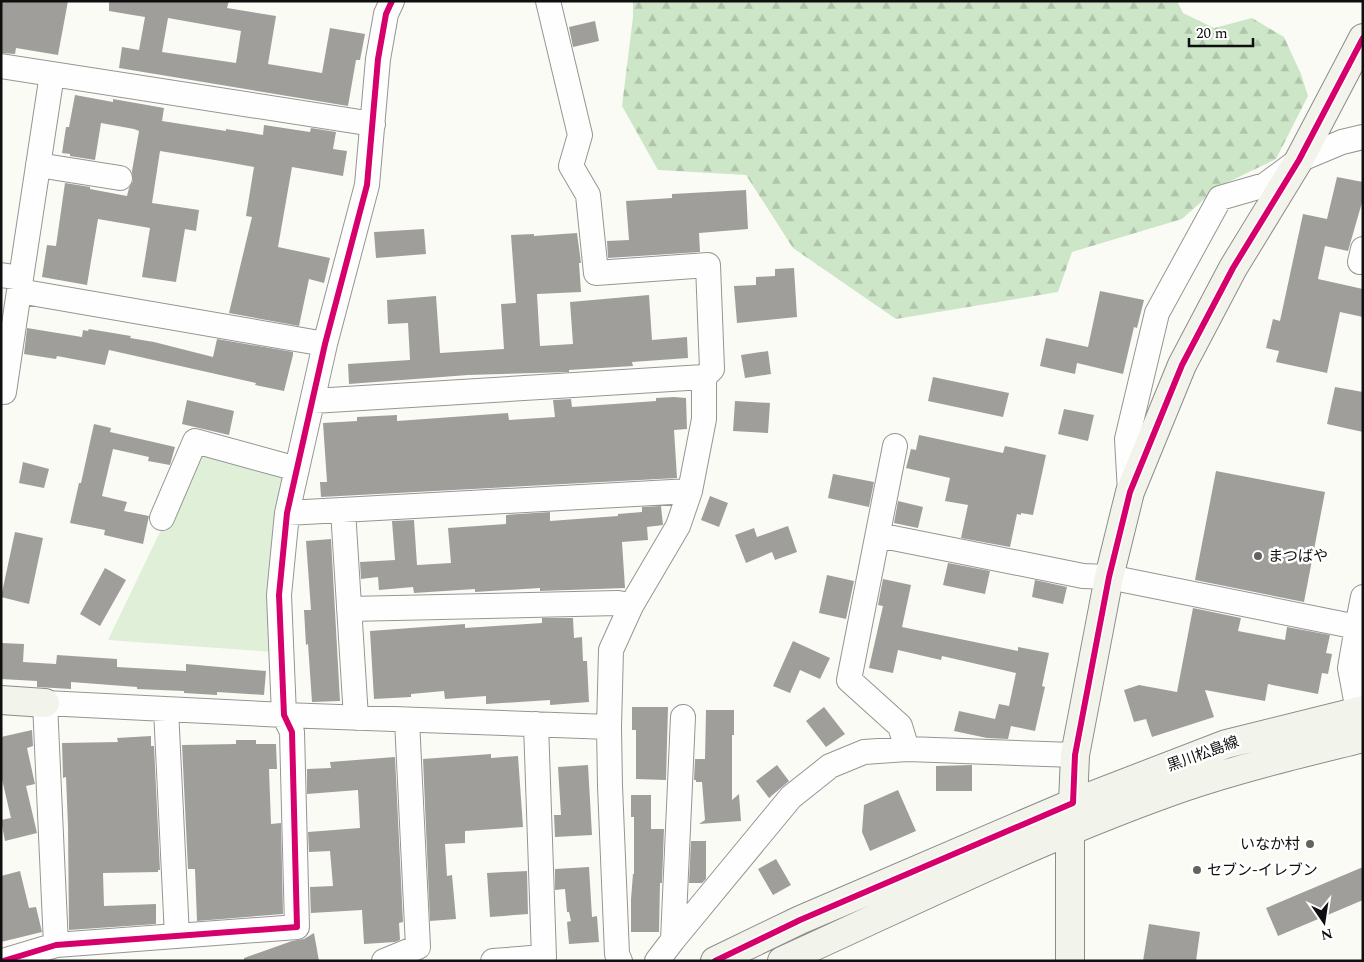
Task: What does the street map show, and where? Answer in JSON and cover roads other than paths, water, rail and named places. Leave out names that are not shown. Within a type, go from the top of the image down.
[{"type":"street","points":[[3,961],[56,945],[101,951],[177,936],[297,927],[292,732],[284,715],[279,595],[287,513],[325,344],[367,185],[378,59],[386,14],[392,1]]},
{"type":"street","points":[[313,401],[704,377],[712,369],[708,266],[596,273],[588,195],[571,166],[580,135],[548,1]]},
{"type":"street","points":[[1070,961],[1070,831],[1075,755],[1108,577],[1130,492],[1182,366],[1233,268],[1299,160],[1363,38]]},
{"type":"street","points":[[1,66],[373,124]]},
{"type":"street","points":[[4,392],[14,281],[38,165],[52,74]]},
{"type":"street","points":[[1130,492],[1127,439],[1157,313],[1220,198],[1265,185],[1299,160],[1342,142],[1363,137]]},
{"type":"street","points":[[38,165],[120,178]]},
{"type":"street","points":[[14,281],[325,344]]},
{"type":"street","points":[[620,961],[616,954],[610,786],[611,650],[631,606],[678,526],[690,491],[704,419],[704,377]]},
{"type":"street","points":[[162,518],[195,441],[297,469]]},
{"type":"street","points":[[895,446],[849,680],[900,726],[907,749]]},
{"type":"street","points":[[287,513],[690,491]]},
{"type":"street","points":[[343,510],[356,718]]},
{"type":"street","points":[[878,535],[1084,576],[1108,577],[1356,627]]},
{"type":"street","points":[[1360,711],[1350,668],[1363,597]]},
{"type":"street","points":[[349,609],[618,603],[631,606]]},
{"type":"street","points":[[1,700],[284,715],[609,727]]},
{"type":"street","points":[[45,703],[56,945]]},
{"type":"street","points":[[166,709],[177,936]]},
{"type":"street","name":"黒川松島線","points":[[715,961],[800,920],[1073,803],[1226,744],[1360,711]]},
{"type":"street","points":[[673,940],[683,716]]},
{"type":"street","points":[[384,961],[418,947],[407,720]]},
{"type":"street","points":[[493,961],[544,958],[536,724]]},
{"type":"street","name":"黒川松島線","points":[[782,961],[1070,831],[1185,787],[1271,761],[1363,738]]},
{"type":"street","points":[[657,961],[791,797],[830,766],[864,752],[907,749],[1075,755]]},
{"type":"place","name":"まつばや","points":[[1258,556]]},
{"type":"place","name":"いなか村","points":[[1310,844]]},
{"type":"place","name":"セブン-イレブン","points":[[1197,870]]}]
